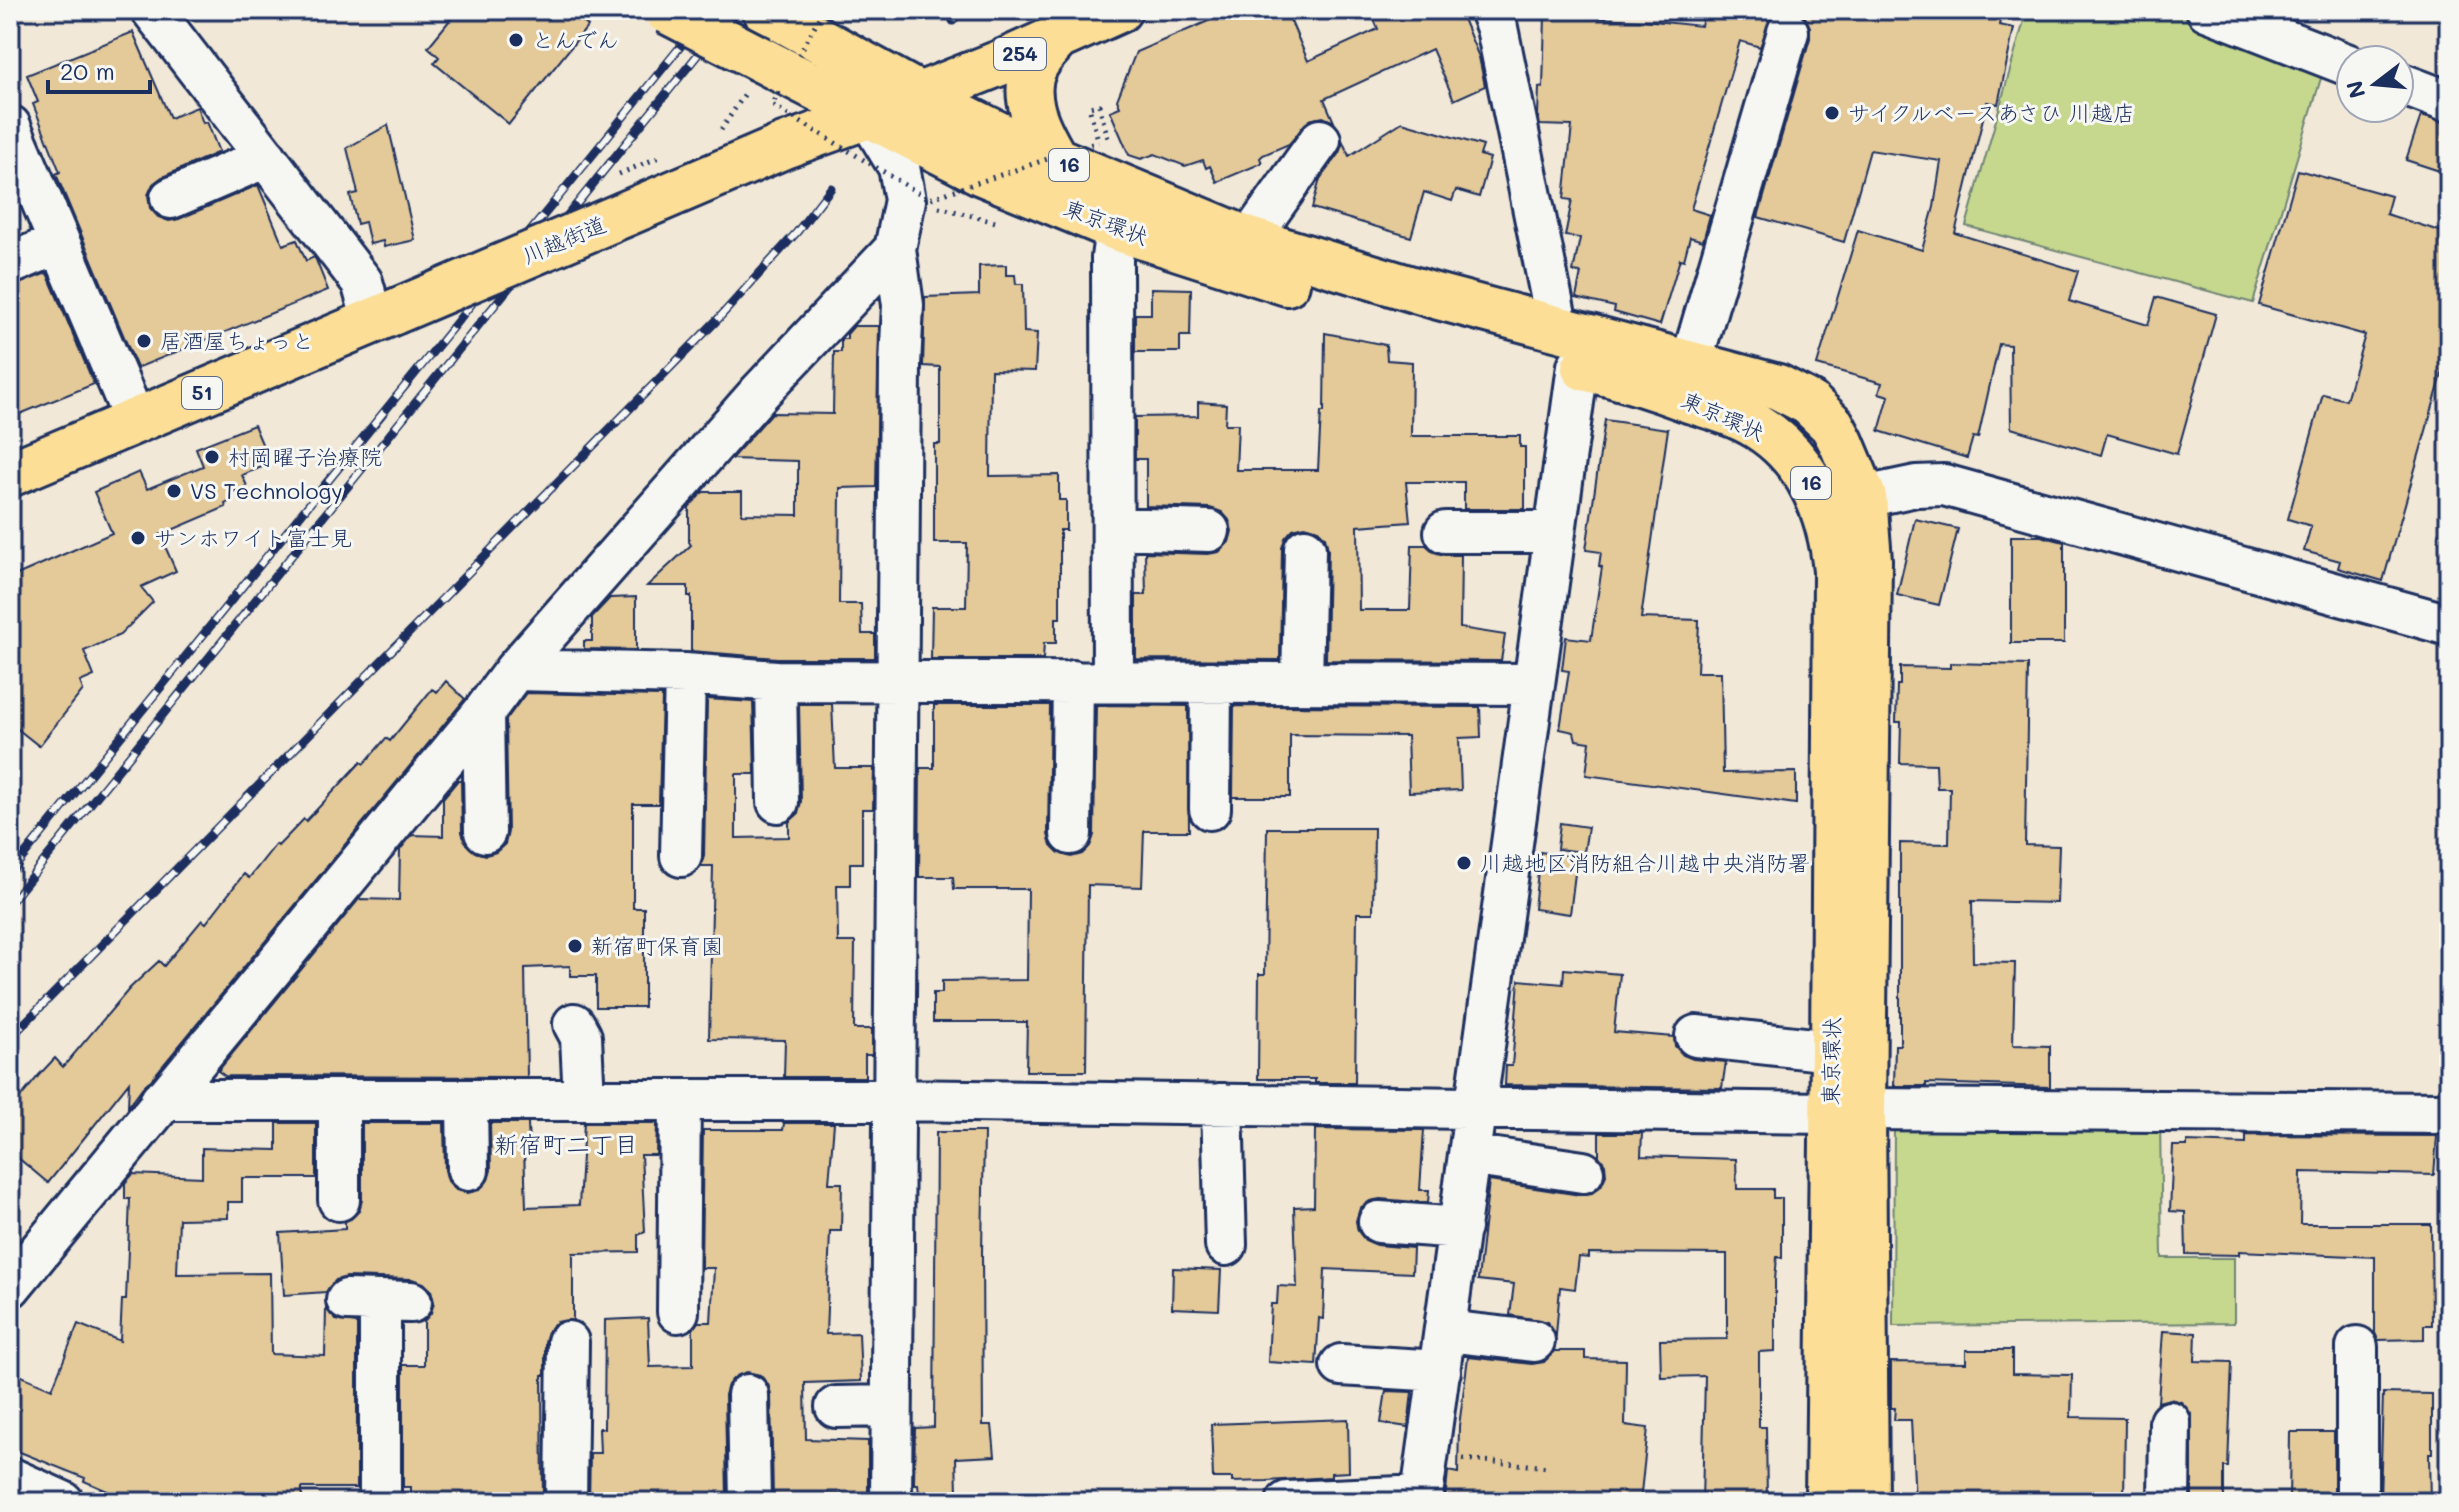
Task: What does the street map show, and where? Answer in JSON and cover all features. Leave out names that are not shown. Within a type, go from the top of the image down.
[{"type":"main road","name":"東京環状","points":[[667,10],[775,75],[868,116],[982,173],[1116,228],[1340,299],[1568,348],[1691,363],[1778,387],[1809,403],[1832,425],[1864,497],[1869,576],[1847,1111],[1832,1234],[1828,1502]]},
{"type":"main road","name":"川越街道","points":[[10,474],[784,146],[920,95],[1119,10]]},
{"type":"main road","name":"東京環状","points":[[792,14],[920,95],[1055,159],[1249,240],[1568,348],[1631,379],[1756,425],[1778,442],[1804,470],[1822,503],[1833,539],[1836,571],[1832,1051],[1847,1111],[1866,1502]]},
{"type":"main road","points":[[1055,159],[1032,112],[1030,89],[1035,66],[1057,38]]},
{"type":"street","points":[[152,10],[362,282],[384,316]]},
{"type":"street","points":[[1287,1502],[1422,1499],[1446,1331],[1554,532],[1568,348],[1497,28],[1490,10]]},
{"type":"street","points":[[2207,10],[2335,60]]},
{"type":"street","points":[[1691,363],[1788,32]]},
{"type":"street","points":[[2415,89],[2449,102]]},
{"type":"street","points":[[868,116],[899,167],[905,200],[895,249],[903,305],[891,1502]]},
{"type":"street","points":[[10,126],[135,421]]},
{"type":"street","points":[[1249,240],[1320,140]]},
{"type":"street","points":[[171,198],[266,157]]},
{"type":"street","points":[[1113,681],[1112,258],[1116,228]]},
{"type":"street","points":[[10,264],[59,243]]},
{"type":"street","points":[[10,1287],[483,713],[515,670],[760,392],[895,249]]},
{"type":"street","points":[[1864,497],[1916,486],[1944,485],[2449,625]]},
{"type":"street","points":[[1113,528],[1209,531]]},
{"type":"street","points":[[1445,532],[1554,532]]},
{"type":"street","points":[[1302,682],[1305,549]]},
{"type":"street","points":[[515,670],[685,674],[776,681],[1533,684]]},
{"type":"street","points":[[681,856],[685,674]]},
{"type":"street","points":[[776,681],[778,802]]},
{"type":"street","points":[[1071,834],[1073,681]]},
{"type":"street","points":[[1210,809],[1211,682]]},
{"type":"street","points":[[483,713],[485,832]]},
{"type":"street","points":[[574,1024],[581,1037],[584,1100]]},
{"type":"street","points":[[1696,1036],[1832,1051]]},
{"type":"street","points":[[161,1100],[893,1100],[1847,1111],[2449,1113]]},
{"type":"street","points":[[339,1100],[339,1200]]},
{"type":"street","points":[[467,1100],[468,1170]]},
{"type":"street","points":[[678,1312],[680,1100]]},
{"type":"street","points":[[1222,1104],[1226,1245]]},
{"type":"street","points":[[1469,1155],[1583,1172]]},
{"type":"street","points":[[1379,1222],[1460,1228]]},
{"type":"street","points":[[379,1301],[380,1502]]},
{"type":"street","points":[[1446,1331],[1534,1341]]},
{"type":"street","points":[[566,1502],[568,1342]]},
{"type":"street","points":[[2357,1347],[2357,1502]]},
{"type":"street","points":[[1341,1365],[1440,1371]]},
{"type":"street","points":[[748,1395],[750,1502]]},
{"type":"street","points":[[836,1407],[891,1406]]},
{"type":"street","points":[[2169,1502],[2170,1422]]},
{"type":"street","points":[[10,1478],[63,1502]]},
{"type":"path","points":[[772,105],[775,75],[792,14]]},
{"type":"path","points":[[774,113],[784,101],[777,93],[775,75]]},
{"type":"path","points":[[732,129],[718,134],[747,90],[939,207],[995,224],[1003,222]]},
{"type":"path","points":[[929,199],[1098,142],[1089,107],[1099,105],[1108,139]]},
{"type":"path","points":[[662,156],[676,151]]},
{"type":"path","points":[[1429,1455],[1549,1467]]},
{"type":"green space","points":[[2027,10],[2181,10],[2226,31],[2325,65],[2253,303],[1966,226]]},
{"type":"green space","points":[[2160,1120],[2162,1258],[2234,1258],[2234,1323],[1893,1326],[1894,1126]]},
{"type":"building","points":[[458,10],[568,10],[588,26],[509,124],[434,63],[439,57],[428,47]]},
{"type":"building","points":[[1234,10],[1286,10],[1308,61],[1378,29],[1370,10],[1454,10],[1446,13],[1461,14],[1479,57],[1485,86],[1454,100],[1432,49],[1324,99],[1334,122],[1323,117],[1310,120],[1289,144],[1263,155],[1260,158],[1262,163],[1217,182],[1210,166],[1206,168],[1203,160],[1185,166],[1155,154],[1141,159],[1129,155],[1110,111],[1120,107],[1117,100],[1136,52]]},
{"type":"building","points":[[1705,10],[1746,10],[1771,18],[1760,47],[1740,41],[1691,209],[1710,215],[1703,241],[1690,237],[1660,325],[1614,312],[1615,307],[1576,298],[1581,273],[1573,272],[1580,238],[1565,236],[1572,200],[1564,199],[1572,126],[1540,125],[1538,115],[1539,87],[1543,88],[1545,16],[1701,26]]},
{"type":"building","points":[[1794,10],[2002,10],[1999,25],[2014,28],[1998,104],[1987,102],[1955,233],[2078,271],[2069,301],[2148,325],[2156,297],[2216,314],[2177,454],[2107,434],[2101,455],[2011,428],[2010,345],[1999,344],[1978,438],[1973,437],[1967,458],[1879,431],[1889,396],[1879,393],[1882,383],[1817,365],[1858,230],[1922,250],[1934,207],[1941,161],[1870,150],[1844,242],[1758,217],[1810,38],[1810,27],[1805,17]]},
{"type":"building","points":[[133,32],[170,118],[197,107],[219,152],[153,184],[148,195],[150,208],[158,217],[169,221],[179,219],[258,185],[283,245],[297,240],[306,261],[314,257],[328,290],[137,368],[56,174],[60,172],[33,104],[38,102],[27,75]]},
{"type":"building","points":[[2421,116],[2449,124],[2449,174],[2406,160]]},
{"type":"building","points":[[1402,122],[1483,146],[1480,155],[1490,158],[1479,197],[1456,190],[1452,201],[1424,192],[1411,237],[1312,208],[1320,179],[1339,153],[1343,142],[1349,156]]},
{"type":"building","points":[[388,125],[415,240],[384,247],[383,241],[370,244],[365,222],[357,224],[350,195],[358,193],[347,148]]},
{"type":"building","points":[[2298,170],[2391,196],[2386,214],[2449,234],[2449,350],[2383,581],[2338,568],[2340,561],[2304,551],[2311,526],[2288,519],[2323,394],[2346,400],[2365,335],[2259,305]]},
{"type":"building","points":[[1006,265],[1006,275],[1015,275],[1016,284],[1023,284],[1024,332],[1037,333],[1035,371],[991,370],[990,476],[1059,475],[1059,500],[1066,500],[1066,530],[1060,530],[1060,618],[1056,618],[1056,643],[1044,643],[1043,659],[931,659],[932,607],[966,607],[967,543],[934,543],[934,444],[940,444],[940,367],[923,366],[925,297],[979,295],[979,266]]},
{"type":"building","points":[[47,273],[94,384],[10,418],[10,287]]},
{"type":"building","points":[[1151,288],[1191,289],[1190,336],[1180,336],[1180,352],[1135,352],[1135,314],[1151,314]]},
{"type":"building","points":[[854,326],[879,326],[876,487],[840,488],[839,604],[861,604],[862,634],[875,634],[875,658],[777,658],[691,651],[691,596],[688,596],[688,586],[647,586],[691,545],[689,507],[703,492],[742,492],[742,514],[798,515],[798,461],[731,459],[772,413],[833,414],[834,352],[841,352],[841,339],[847,339]]},
{"type":"building","points":[[1325,333],[1386,345],[1387,360],[1412,362],[1411,436],[1520,436],[1520,447],[1525,447],[1525,509],[1464,509],[1464,482],[1406,482],[1410,522],[1358,526],[1359,610],[1410,610],[1412,545],[1426,545],[1444,555],[1461,555],[1460,628],[1505,635],[1501,661],[1326,660],[1328,549],[1325,537],[1318,530],[1305,526],[1293,529],[1285,538],[1282,548],[1280,660],[1136,659],[1136,595],[1146,595],[1145,552],[1219,552],[1229,542],[1232,531],[1229,520],[1222,512],[1210,508],[1146,506],[1146,459],[1135,459],[1135,417],[1198,416],[1198,402],[1226,404],[1225,424],[1238,424],[1236,470],[1318,470],[1321,412],[1324,412]]},
{"type":"building","points":[[1605,420],[1668,429],[1641,618],[1699,620],[1697,672],[1721,672],[1723,773],[1796,772],[1796,804],[1586,775],[1590,742],[1576,740],[1574,732],[1560,729],[1569,671],[1562,670],[1566,637],[1591,640],[1602,567],[1599,566],[1601,552],[1586,550]]},
{"type":"building","points":[[254,425],[266,453],[259,460],[262,467],[242,475],[247,486],[230,493],[232,500],[225,504],[226,507],[160,535],[176,571],[141,587],[153,602],[120,635],[84,651],[94,676],[80,682],[83,690],[39,746],[10,723],[10,578],[112,533],[94,492],[139,472],[147,489],[203,466],[196,448]]},
{"type":"building","points":[[1915,519],[1958,529],[1939,605],[1897,595]]},
{"type":"building","points":[[2011,536],[2041,536],[2064,542],[2064,643],[2011,643]]},
{"type":"building","points":[[636,597],[636,650],[584,649],[584,641],[592,641],[592,617],[610,598]]},
{"type":"building","points":[[1950,663],[2028,665],[2025,845],[2059,846],[2057,903],[1972,901],[1973,962],[2015,963],[2013,1045],[2050,1046],[2050,1087],[1926,1083],[1926,1086],[1894,1086],[1895,1045],[1900,1045],[1900,843],[1949,844],[1950,788],[1937,788],[1936,764],[1900,763],[1901,722],[1896,722],[1897,685],[1900,685],[1900,667],[1950,668]]},
{"type":"building","points":[[446,681],[465,699],[128,1107],[129,1082],[48,1183],[10,1151],[10,1110],[39,1075],[55,1058],[63,1067],[130,988],[159,961],[164,966],[202,920],[206,923],[244,874],[249,878],[276,844],[278,846],[304,819],[306,821],[386,738],[390,741],[432,689],[437,692]]},
{"type":"building","points":[[526,693],[662,696],[659,804],[633,804],[633,908],[644,908],[644,1007],[596,1007],[596,976],[570,976],[570,966],[525,968],[527,1077],[225,1076],[218,1071],[359,899],[399,900],[400,850],[412,835],[443,836],[443,798],[458,780],[461,780],[462,832],[466,844],[475,852],[486,855],[496,852],[505,844],[508,832],[506,720]]},
{"type":"building","points":[[707,699],[753,702],[755,774],[736,774],[736,838],[789,837],[789,822],[798,814],[801,802],[799,704],[832,704],[835,768],[874,768],[873,809],[862,809],[862,863],[850,863],[850,885],[837,885],[838,942],[855,942],[854,1029],[872,1029],[872,1055],[865,1055],[865,1077],[784,1077],[785,1040],[709,1039],[713,866],[701,866],[704,856]]},
{"type":"building","points":[[934,705],[1050,705],[1048,834],[1051,845],[1059,853],[1071,857],[1082,854],[1090,846],[1094,835],[1096,705],[1188,706],[1189,831],[1144,831],[1142,887],[1088,885],[1086,1071],[1026,1071],[1027,1022],[933,1022],[933,993],[942,993],[942,981],[1027,980],[1028,889],[954,889],[953,877],[919,877],[920,768],[934,768]]},
{"type":"building","points":[[1234,706],[1480,707],[1481,737],[1459,738],[1461,790],[1409,792],[1407,736],[1290,735],[1290,797],[1233,797]]},
{"type":"building","points":[[1560,823],[1588,827],[1584,852],[1557,849]]},
{"type":"building","points":[[1267,828],[1374,828],[1373,913],[1357,913],[1355,1083],[1258,1079],[1259,974],[1265,974]]},
{"type":"building","points":[[1540,852],[1577,857],[1570,914],[1534,909]]},
{"type":"building","points":[[1564,969],[1620,974],[1614,1032],[1674,1037],[1675,1046],[1683,1055],[1726,1062],[1722,1088],[1505,1085],[1506,1066],[1512,1066],[1519,980],[1563,984]]},
{"type":"building","points":[[277,1123],[316,1123],[316,1178],[242,1178],[242,1202],[228,1202],[228,1218],[179,1219],[177,1274],[270,1273],[271,1354],[325,1356],[326,1308],[336,1320],[357,1323],[357,1488],[302,1488],[302,1498],[219,1496],[219,1502],[133,1502],[84,1481],[85,1478],[10,1448],[10,1371],[52,1389],[78,1324],[120,1341],[122,1300],[126,1300],[130,1199],[125,1199],[125,1183],[133,1174],[202,1177],[202,1148],[277,1150]]},
{"type":"building","points":[[362,1123],[444,1123],[448,1181],[456,1190],[468,1193],[479,1190],[488,1180],[491,1170],[490,1123],[528,1123],[529,1149],[524,1149],[526,1207],[579,1205],[584,1123],[657,1123],[656,1155],[641,1155],[645,1232],[638,1235],[638,1252],[573,1253],[573,1320],[557,1322],[548,1331],[545,1375],[542,1375],[543,1502],[411,1502],[411,1487],[403,1487],[403,1365],[424,1365],[424,1321],[431,1313],[434,1302],[431,1290],[424,1283],[412,1279],[347,1277],[336,1280],[326,1292],[284,1295],[280,1233],[345,1229],[345,1221],[359,1211],[362,1200]]},
{"type":"building","points":[[784,1123],[834,1123],[829,1183],[842,1183],[841,1231],[830,1231],[826,1334],[859,1333],[861,1381],[805,1383],[806,1439],[868,1441],[868,1495],[802,1494],[802,1499],[773,1499],[771,1394],[768,1384],[760,1375],[747,1372],[736,1376],[728,1385],[725,1395],[727,1499],[721,1499],[721,1502],[589,1502],[590,1453],[600,1453],[599,1428],[604,1428],[605,1320],[648,1318],[650,1367],[693,1366],[693,1329],[698,1322],[711,1322],[714,1268],[701,1268],[703,1130],[783,1130]]},
{"type":"building","points":[[1315,1129],[1424,1130],[1420,1190],[1429,1190],[1428,1203],[1380,1199],[1360,1208],[1356,1221],[1358,1231],[1365,1240],[1377,1245],[1413,1248],[1412,1273],[1325,1269],[1323,1319],[1319,1318],[1316,1365],[1268,1362],[1271,1304],[1277,1304],[1278,1286],[1297,1287],[1294,1207],[1314,1206]]},
{"type":"building","points":[[936,1132],[984,1132],[983,1425],[992,1425],[995,1456],[956,1458],[957,1491],[919,1493],[918,1484],[914,1484],[915,1428],[934,1427]]},
{"type":"building","points":[[1599,1133],[1642,1133],[1641,1156],[1736,1159],[1737,1189],[1773,1189],[1773,1198],[1782,1198],[1782,1258],[1777,1257],[1775,1280],[1775,1351],[1759,1352],[1759,1427],[1766,1427],[1767,1502],[1702,1502],[1705,1376],[1661,1377],[1660,1340],[1727,1339],[1727,1254],[1589,1253],[1589,1258],[1579,1257],[1575,1289],[1560,1287],[1556,1335],[1547,1322],[1510,1315],[1514,1284],[1478,1280],[1489,1181],[1580,1195],[1592,1193],[1601,1186],[1606,1175],[1605,1164],[1599,1156]]},
{"type":"building","points":[[2246,1135],[2437,1136],[2434,1175],[2301,1172],[2300,1224],[2431,1224],[2432,1325],[2424,1325],[2424,1339],[2378,1340],[2375,1333],[2375,1257],[2239,1251],[2239,1255],[2186,1254],[2185,1212],[2170,1211],[2173,1146],[2187,1146],[2187,1142],[2246,1144]]},
{"type":"building","points":[[1173,1268],[1221,1270],[1219,1310],[1172,1308]]},
{"type":"building","points":[[2163,1331],[2196,1333],[2195,1361],[2232,1362],[2224,1502],[2192,1502],[2192,1415],[2181,1402],[2170,1399],[2158,1402]]},
{"type":"building","points":[[1966,1350],[2012,1350],[2012,1374],[2072,1375],[2071,1417],[2125,1418],[2124,1502],[1915,1502],[1911,1420],[1894,1420],[1891,1362],[1966,1363]]},
{"type":"building","points":[[1554,1351],[1585,1351],[1585,1359],[1626,1360],[1625,1425],[1648,1428],[1640,1502],[1445,1502],[1448,1471],[1458,1473],[1459,1426],[1468,1357],[1532,1364],[1544,1362]]},
{"type":"building","points":[[1386,1391],[1412,1392],[1408,1427],[1381,1423]]},
{"type":"building","points":[[2383,1393],[2432,1394],[2430,1502],[2380,1502]]},
{"type":"building","points":[[1348,1419],[1349,1472],[1331,1473],[1331,1477],[1267,1481],[1232,1482],[1232,1478],[1213,1478],[1211,1424]]},
{"type":"building","points":[[2290,1432],[2334,1432],[2334,1502],[2289,1502]]},
{"type":"railway","points":[[10,873],[710,10]]},
{"type":"railway","points":[[10,903],[734,10]]},
{"type":"railway","points":[[953,21],[959,10]]},
{"type":"railway","points":[[10,1038],[719,318],[797,232],[831,188]]},
{"type":"place","name":"とんでん","points":[[516,40]]},
{"type":"place","name":"サイクルベースあさひ 川越店","points":[[1832,113]]},
{"type":"place","name":"居酒屋ちょっと","points":[[144,341]]},
{"type":"place","name":"村岡曜子治療院","points":[[212,457]]},
{"type":"place","name":"VS Technology","points":[[174,491]]},
{"type":"place","name":"サンホワイト富士見","points":[[138,538]]},
{"type":"place","name":"川越地区消防組合川越中央消防署","points":[[1464,863]]},
{"type":"place","name":"新宿町保育園","points":[[575,946]]},
{"type":"district","name":"新宿町二丁目","points":[[566,1145]]}]
